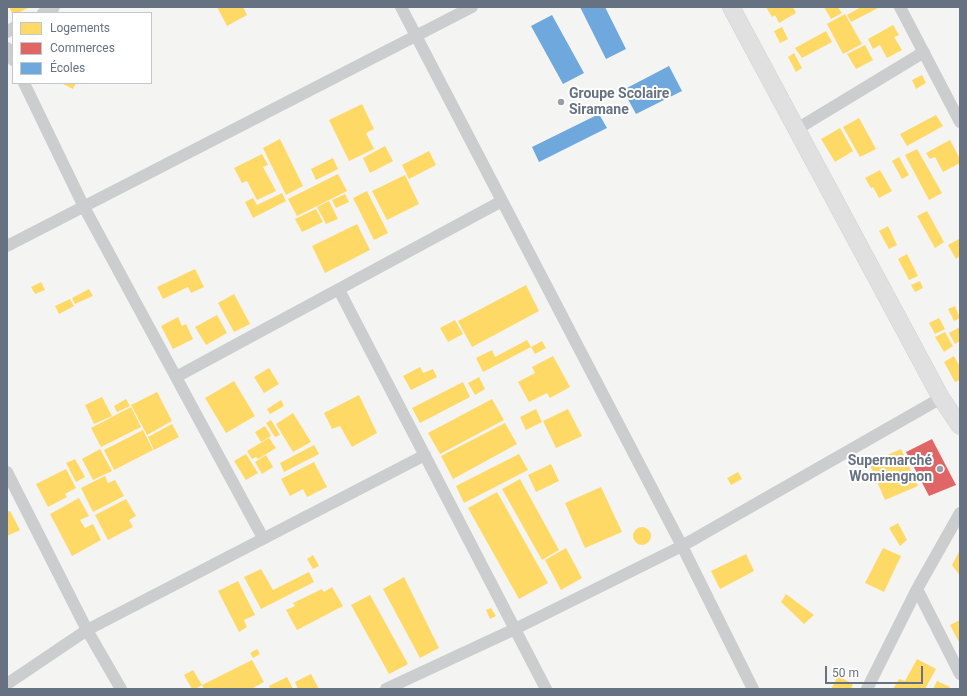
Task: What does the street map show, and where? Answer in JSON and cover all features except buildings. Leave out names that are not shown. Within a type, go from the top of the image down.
[{"type":"main road","points":[[731,7],[941,398],[960,426]]},
{"type":"street","points":[[45,12],[54,7]]},
{"type":"street","points":[[401,7],[682,546],[754,689]]},
{"type":"street","points":[[7,246],[472,7]]},
{"type":"street","points":[[900,7],[960,122]]},
{"type":"street","points":[[7,48],[12,58]]},
{"type":"street","points":[[797,129],[924,52]]},
{"type":"street","points":[[24,84],[84,207],[263,538]]},
{"type":"street","points":[[176,377],[502,201]]},
{"type":"street","points":[[339,290],[546,689]]},
{"type":"street","points":[[386,689],[515,629],[682,546],[941,398]]},
{"type":"street","points":[[7,684],[87,630],[425,455]]},
{"type":"street","points":[[7,472],[87,630],[121,689]]},
{"type":"street","points":[[867,689],[917,589],[960,513]]},
{"type":"street","points":[[917,589],[960,674]]},
{"type":"place","name":"Groupe Scolaire Siramane","points":[[561,102]]},
{"type":"place","name":"Supermarché Womiengnon","points":[[940,469]]}]
